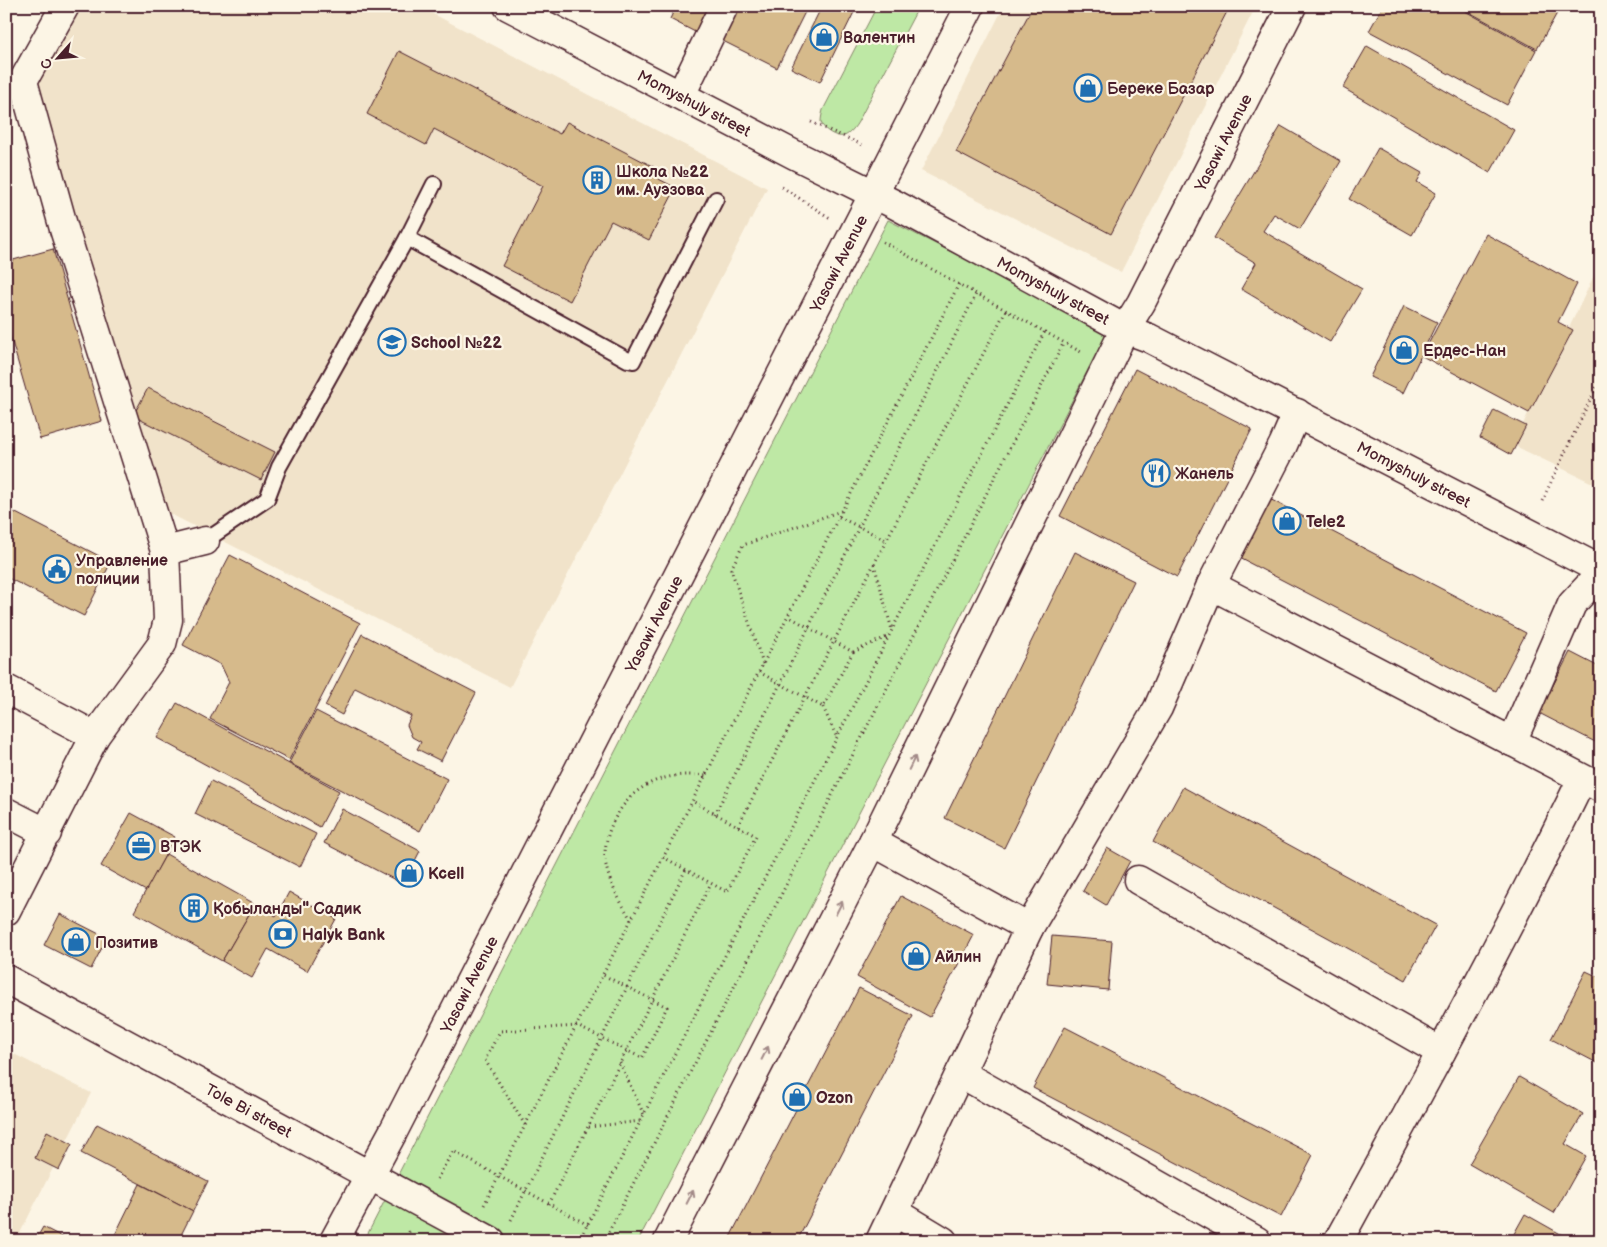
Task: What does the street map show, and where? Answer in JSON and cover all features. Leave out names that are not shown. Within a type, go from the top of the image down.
[{"type":"street","points":[[6,911],[96,736],[162,644],[168,620],[164,551],[15,76],[65,6]]},
{"type":"street","name":"Momyshuly street","points":[[508,6],[904,210],[1125,329],[1149,338],[1297,413],[1601,571]]},
{"type":"street","points":[[681,95],[724,6]]},
{"type":"street","name":"Yasawi Avenue","points":[[334,1241],[370,1175],[970,6]]},
{"type":"street","name":"Yasawi Avenue","points":[[668,1241],[873,842],[1125,329],[1141,303],[1292,6]]},
{"type":"street","points":[[880,1241],[1029,928],[1158,708],[1211,584],[1297,413]]},
{"type":"street","points":[[164,551],[205,541]]},
{"type":"street","points":[[1512,742],[1572,604],[1601,571]]},
{"type":"street","points":[[1211,584],[1591,784],[1543,860],[1338,1241]]},
{"type":"street","points":[[6,689],[96,736]]},
{"type":"street","points":[[6,812],[47,833]]},
{"type":"street","points":[[873,842],[1029,928]]},
{"type":"street","points":[[1138,880],[1441,1052]]},
{"type":"street","name":"Tole Bi street","points":[[6,979],[423,1204],[490,1232]]},
{"type":"street","points":[[960,1073],[1257,1241]]},
{"type":"street","points":[[894,1212],[943,1241]]},
{"type":"lane","points":[[205,541],[267,499],[279,467],[407,238],[434,184]]},
{"type":"lane","points":[[407,238],[628,360],[633,360],[716,199]]},
{"type":"path","points":[[782,187],[853,232],[880,241],[960,284],[1045,331],[1106,368]]},
{"type":"path","points":[[490,1232],[499,1176],[960,284]]},
{"type":"path","points":[[715,814],[976,294]]},
{"type":"path","points":[[738,826],[1006,310]]},
{"type":"path","points":[[579,1241],[1045,331]]},
{"type":"path","points":[[604,1241],[1064,342]]},
{"type":"path","points":[[1542,501],[1601,377]]},
{"type":"path","points":[[763,664],[731,569],[743,545],[843,510]]},
{"type":"path","points":[[839,517],[886,540]]},
{"type":"path","points":[[874,564],[892,630]]},
{"type":"path","points":[[788,616],[853,652]]},
{"type":"path","points":[[823,707],[853,652],[889,636]]},
{"type":"path","points":[[759,672],[823,707],[837,738]]},
{"type":"path","points":[[631,920],[610,884],[605,857],[609,830],[621,806],[641,788],[666,776],[692,774],[706,776]]},
{"type":"path","points":[[664,858],[727,892],[756,836],[692,801]]},
{"type":"path","points":[[490,1232],[526,1192],[686,869]]},
{"type":"path","points":[[549,1204],[711,882]]},
{"type":"path","points":[[525,1126],[485,1060],[500,1032],[577,1026],[642,1058],[667,1006],[603,974]]},
{"type":"path","points":[[620,1063],[644,1115]]},
{"type":"path","points":[[588,1127],[641,1121]]},
{"type":"path","points":[[404,1241],[453,1151],[588,1225]]},
{"type":"shaded area","name":"School №22","points":[[70,6],[418,6],[767,188],[510,687],[137,497],[30,84]]},
{"type":"shaded area","name":"Береке Базар","points":[[1004,6],[1256,6],[1121,272],[921,171]]},
{"type":"shaded area","points":[[1601,261],[1601,487],[1513,445]]},
{"type":"shaded area","points":[[6,1050],[91,1093],[16,1241],[6,1241]]},
{"type":"green space","points":[[877,6],[919,6],[857,124],[846,135],[837,136],[822,125],[823,110]]},
{"type":"green space","points":[[888,220],[1108,331],[638,1241],[364,1241]]},
{"type":"building","points":[[676,6],[710,6],[697,33],[670,19]]},
{"type":"building","points":[[738,6],[808,6],[777,68],[721,40]]},
{"type":"building","name":"Валентин","points":[[822,6],[857,6],[820,82],[791,68]]},
{"type":"building","name":"Береке Базар","points":[[1033,6],[1230,6],[1111,234],[956,152]]},
{"type":"building","points":[[1383,6],[1456,6],[1536,50],[1507,105],[1369,31]]},
{"type":"building","points":[[1458,6],[1561,6],[1537,49]]},
{"type":"building","points":[[1367,46],[1514,130],[1490,173],[1343,88]]},
{"type":"building","name":"Школа №22 им. Ауэзова","points":[[399,51],[560,134],[567,122],[654,167],[651,175],[676,188],[649,240],[611,221],[570,301],[502,266],[543,186],[434,129],[426,145],[367,114]]},
{"type":"building","points":[[1281,126],[1341,161],[1300,229],[1274,214],[1263,231],[1362,289],[1330,342],[1241,289],[1256,263],[1214,238]]},
{"type":"building","points":[[1378,148],[1422,173],[1417,182],[1436,193],[1412,235],[1349,199]]},
{"type":"building","points":[[1486,234],[1577,284],[1558,322],[1573,330],[1529,413],[1422,356]]},
{"type":"building","points":[[53,249],[102,421],[40,439],[6,321],[6,262]]},
{"type":"building","name":"Ердес-Нан","points":[[1404,306],[1437,322],[1403,393],[1370,377]]},
{"type":"building","name":"Жанель","points":[[1135,369],[1252,429],[1177,577],[1060,516]]},
{"type":"building","points":[[148,388],[275,452],[261,480],[133,416]]},
{"type":"building","points":[[1494,410],[1526,426],[1511,455],[1480,438]]},
{"type":"building","points":[[1262,495],[1526,633],[1496,691],[1232,554]]},
{"type":"building","name":"Управление полиции","points":[[6,508],[111,562],[84,616],[6,577]]},
{"type":"building","points":[[1075,552],[1134,581],[1004,848],[945,818]]},
{"type":"building","points":[[230,555],[360,623],[289,760],[210,719],[229,682],[221,665],[183,645]]},
{"type":"building","points":[[362,634],[476,693],[441,761],[417,749],[421,742],[412,737],[407,725],[411,716],[355,688],[342,715],[325,706]]},
{"type":"building","points":[[1570,652],[1601,668],[1601,745],[1539,713]]},
{"type":"building","points":[[177,703],[339,791],[320,827],[157,738]]},
{"type":"building","points":[[316,711],[447,779],[420,831],[289,763]]},
{"type":"building","points":[[211,781],[316,834],[300,867],[195,814]]},
{"type":"building","points":[[1183,787],[1436,925],[1406,980],[1153,842]]},
{"type":"building","points":[[342,809],[420,851],[403,884],[324,843]]},
{"type":"building","name":"ВТЭК","points":[[131,813],[175,837],[146,891],[101,866]]},
{"type":"building","points":[[1107,848],[1130,861],[1106,905],[1083,891]]},
{"type":"building","name":"Қобыланды\" Садик","points":[[166,854],[255,904],[222,961],[134,912]]},
{"type":"building","name":"Halyk Bank","points":[[289,892],[336,919],[307,971],[268,949],[252,978],[222,961],[255,904],[276,916]]},
{"type":"building","name":"Айлин","points":[[901,896],[974,935],[930,1017],[857,977]]},
{"type":"building","name":"Позитив","points":[[60,914],[107,938],[91,969],[44,945]]},
{"type":"building","points":[[1052,936],[1112,941],[1108,990],[1047,984]]},
{"type":"building","points":[[1586,971],[1601,978],[1601,1065],[1551,1039]]},
{"type":"building","points":[[859,988],[913,1016],[797,1241],[728,1241]]},
{"type":"building","points":[[1065,1027],[1313,1155],[1281,1217],[1033,1088]]},
{"type":"building","points":[[1519,1077],[1583,1114],[1565,1144],[1586,1156],[1554,1213],[1469,1164]]},
{"type":"building","points":[[97,1124],[208,1181],[193,1211],[81,1153]]},
{"type":"building","points":[[47,1131],[72,1144],[59,1170],[35,1158]]},
{"type":"building","points":[[140,1184],[193,1211],[178,1241],[112,1241]]},
{"type":"building","points":[[1525,1214],[1573,1241],[1510,1241]]},
{"type":"building","points":[[43,1227],[70,1241],[35,1241]]},
{"type":"place","name":"Валентин","points":[[824,37]]},
{"type":"place","name":"Береке Базар","points":[[1088,88]]},
{"type":"place","name":"Школа №22 им. Ауэзова","points":[[597,180]]},
{"type":"place","name":"School №22","points":[[392,342]]},
{"type":"place","name":"Ердес-Нан","points":[[1404,350]]},
{"type":"place","name":"Жанель","points":[[1156,473]]},
{"type":"place","name":"Tele2","points":[[1287,521]]},
{"type":"place","name":"Управление полиции","points":[[57,569]]},
{"type":"place","name":"ВТЭК","points":[[141,846]]},
{"type":"place","name":"Kcell","points":[[409,873]]},
{"type":"place","name":"Қобыланды\" Садик","points":[[194,908]]},
{"type":"place","name":"Halyk Bank","points":[[283,934]]},
{"type":"place","name":"Позитив","points":[[76,942]]},
{"type":"place","name":"Айлин","points":[[916,956]]},
{"type":"place","name":"Ozon","points":[[797,1097]]}]
